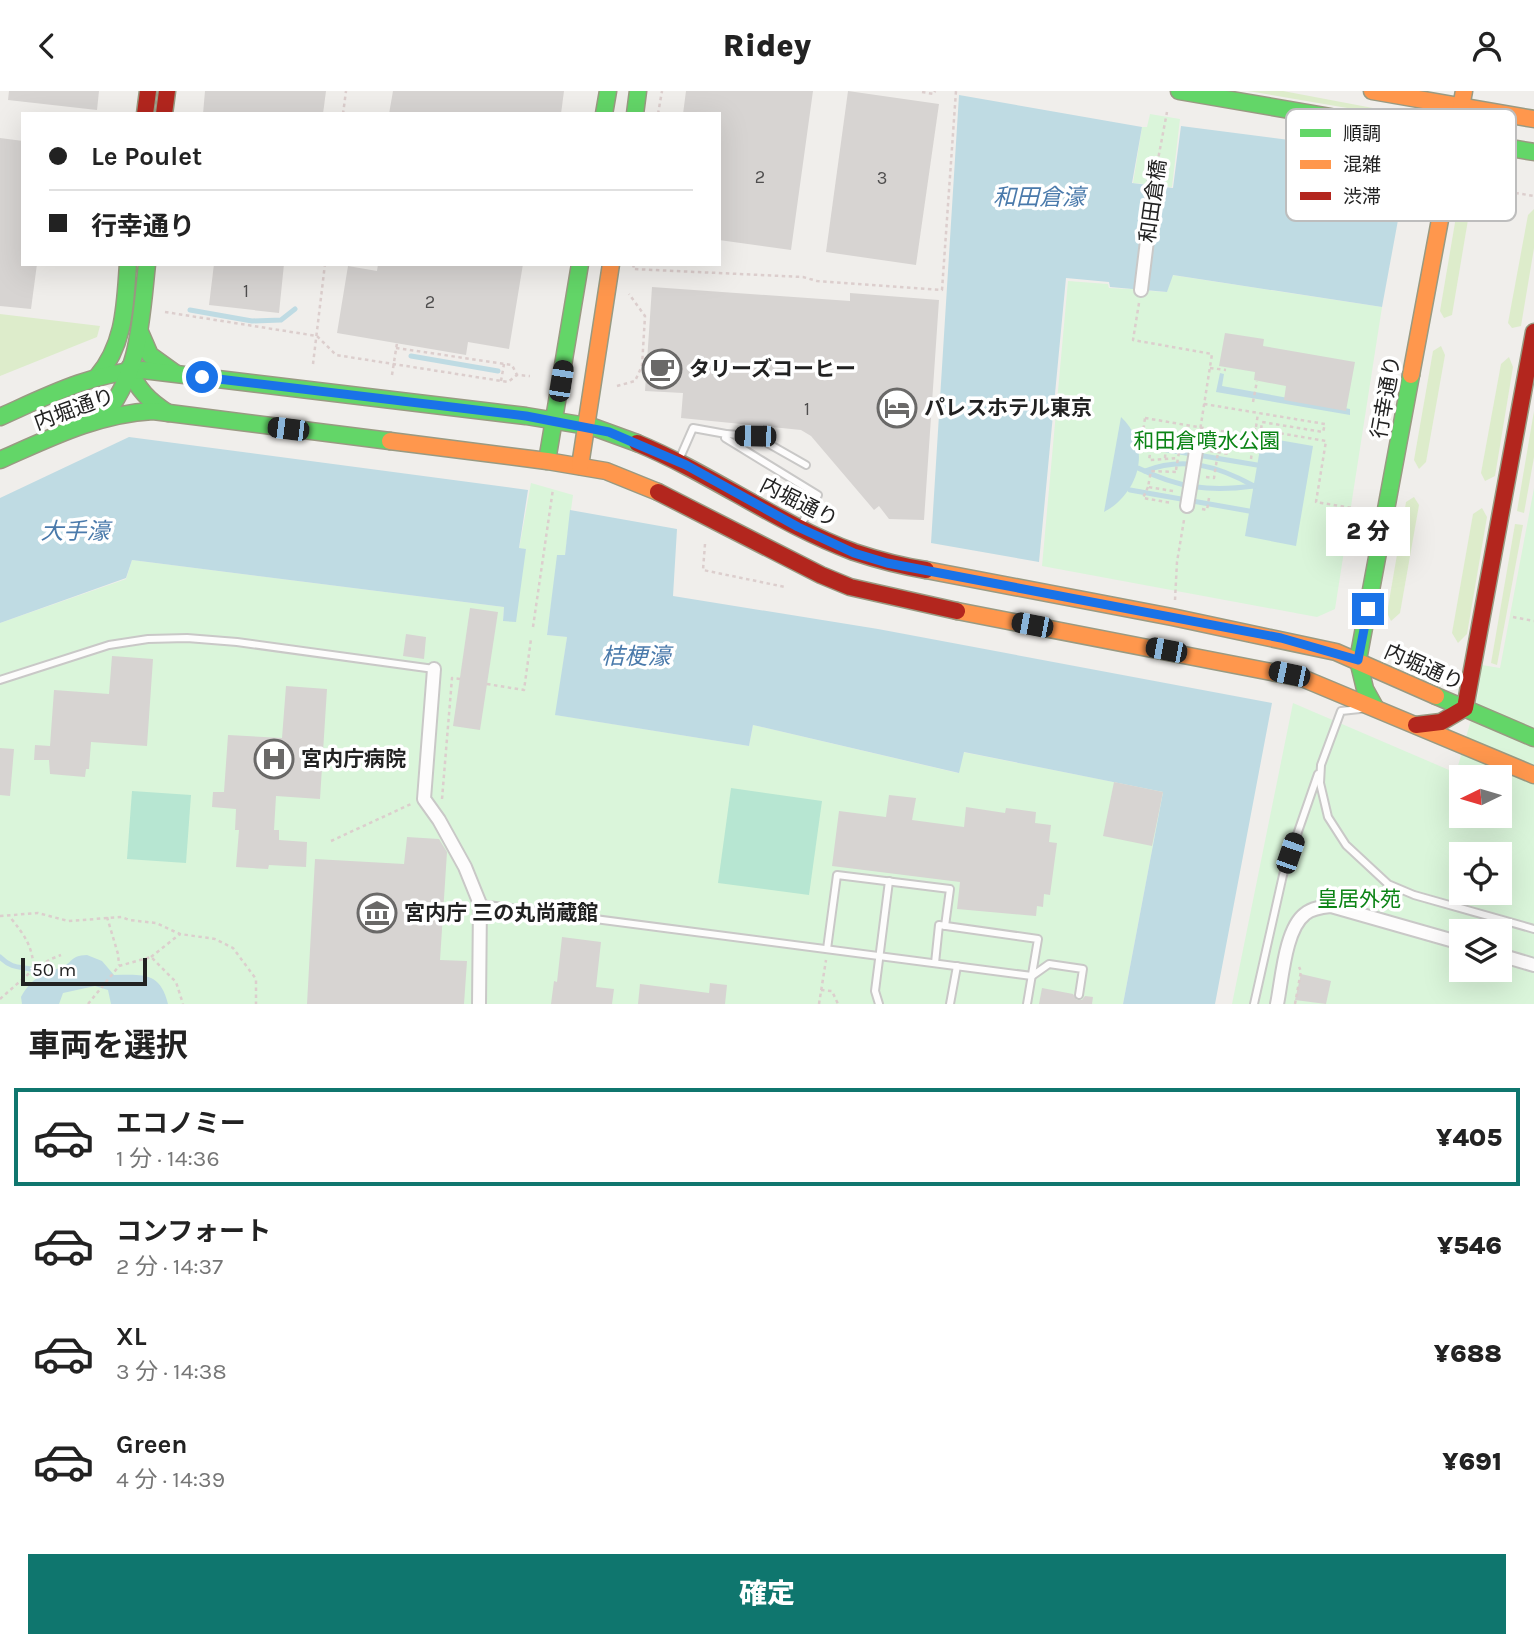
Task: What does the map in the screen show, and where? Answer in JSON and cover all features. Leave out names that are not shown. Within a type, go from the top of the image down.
[{"type":"main road","points":[[145,112],[148,91]]},
{"type":"main road","points":[[164,112],[167,91]]},
{"type":"main road","points":[[604,112],[608,91]]},
{"type":"main road","points":[[635,112],[638,91]]},
{"type":"main road","points":[[1179,91],[1286,109]]},
{"type":"main road","points":[[1372,91],[1462,98],[1500,109]]},
{"type":"main road","points":[[1516,114],[1534,119]]},
{"type":"main road","points":[[1516,149],[1534,152]]},
{"type":"main road","name":"行幸通り","points":[[1375,707],[1365,689],[1358,660],[1440,221]]},
{"type":"main road","points":[[97,377],[114,356],[121,331],[128,266]]},
{"type":"main road","points":[[102,418],[120,400],[129,370],[140,332],[147,266]]},
{"type":"main road","points":[[547,461],[580,266]]},
{"type":"main road","points":[[580,466],[611,266]]},
{"type":"main road","points":[[121,331],[135,386],[143,396],[168,413]]},
{"type":"main road","points":[[140,332],[150,355],[175,373]]},
{"type":"main road","points":[[1416,725],[1441,722],[1465,708],[1534,332]]},
{"type":"main road","name":"内堀通り","points":[[0,417],[97,377],[129,370],[175,373],[526,416],[586,426],[614,433],[678,462],[800,528],[854,553],[887,563],[1281,638],[1358,660],[1534,738]]},
{"type":"main road","name":"内堀通り","points":[[0,460],[102,418],[134,411],[168,413],[547,461],[606,471],[673,498],[821,575],[850,587],[898,599],[1289,674],[1375,707],[1534,775]]},
{"type":"street","name":"和田倉橋","points":[[1141,290],[1154,183]]},
{"type":"street","points":[[1187,506],[1194,462]]},
{"type":"street","points":[[434,669],[424,799],[465,867],[480,904],[479,1004]]},
{"type":"street","points":[[1277,1004],[1293,929],[1306,913],[1318,907],[1331,906],[1449,940]]},
{"type":"street","points":[[1512,959],[1534,965]]},
{"type":"lane","points":[[678,462],[693,428],[755,436],[806,465]]},
{"type":"lane","points":[[726,434],[725,438],[818,495],[800,528]]},
{"type":"lane","points":[[0,680],[109,645],[161,638],[237,642],[434,669]]},
{"type":"lane","points":[[1254,1004],[1283,875],[1341,711],[1375,707]]},
{"type":"lane","points":[[1321,765],[1320,783],[1328,817],[1346,845],[1388,884],[1414,895],[1534,929]]},
{"type":"lane","points":[[827,949],[837,875],[950,889],[945,926]]},
{"type":"lane","points":[[878,1004],[874,991],[889,881]]},
{"type":"lane","points":[[480,904],[1031,976],[1049,964],[1083,969],[1079,995]]},
{"type":"lane","points":[[935,963],[939,925],[1038,939],[1027,1004]]},
{"type":"lane","points":[[950,1004],[957,966]]},
{"type":"path","points":[[343,112],[346,91]]},
{"type":"path","points":[[658,112],[662,91]]},
{"type":"path","points":[[922,92],[934,94],[935,91]]},
{"type":"path","points":[[634,266],[633,269],[803,277],[817,281],[942,290],[956,91]]},
{"type":"path","name":"和田倉橋","points":[[1154,183],[1167,112]]},
{"type":"path","points":[[1516,193],[1534,196]]},
{"type":"path","points":[[313,363],[325,266]]},
{"type":"path","points":[[1141,290],[1133,341],[1212,354],[1194,462]]},
{"type":"path","points":[[617,386],[635,381],[642,366],[645,316],[629,294]]},
{"type":"path","points":[[165,312],[317,336],[336,355],[508,382],[517,375],[530,376]]},
{"type":"path","points":[[392,375],[396,345],[512,365],[517,375]]},
{"type":"path","points":[[501,381],[504,364]]},
{"type":"path","points":[[1210,368],[1226,370]]},
{"type":"path","points":[[1253,402],[1257,381]]},
{"type":"path","points":[[1204,404],[1325,424],[1324,432],[1262,422],[1261,430]]},
{"type":"path","points":[[1251,459],[1258,414]]},
{"type":"path","points":[[1233,433],[1229,454],[1142,440],[1146,418],[1200,427],[1233,433],[1254,437]]},
{"type":"path","points":[[1255,429],[1326,441],[1316,502],[1358,509]]},
{"type":"path","points":[[1152,441],[1149,460],[1178,458]]},
{"type":"path","points":[[1165,458],[1166,444]]},
{"type":"path","points":[[1175,472],[1180,446]]},
{"type":"path","points":[[533,628],[553,489]]},
{"type":"path","points":[[1172,617],[1177,562],[1187,506]]},
{"type":"path","points":[[705,544],[703,570],[785,587]]},
{"type":"path","points":[[1513,617],[1534,621]]},
{"type":"path","points":[[487,684],[524,690],[531,639]]},
{"type":"path","points":[[439,820],[452,678],[460,679]]},
{"type":"path","points":[[331,841],[424,799]]},
{"type":"path","points":[[0,916],[38,913],[68,921],[122,917],[129,921],[156,923],[180,934],[215,939],[233,948],[256,979],[256,1004]]},
{"type":"path","points":[[9,915],[33,951],[34,969]]},
{"type":"path","points":[[107,917],[119,966]]},
{"type":"path","points":[[88,1004],[119,966],[151,957],[180,934]]},
{"type":"path","points":[[819,1004],[827,949]]},
{"type":"path","points":[[0,999],[34,969],[61,955]]},
{"type":"path","points":[[151,957],[176,982],[183,1004]]},
{"type":"path","points":[[821,989],[832,991],[838,1004]]},
{"type":"green space","points":[[1248,91],[1283,91],[1378,109],[1353,109]]},
{"type":"green space","name":"和田倉噴水公園","points":[[1150,114],[1180,119],[1172,187],[1163,186],[1150,291],[1167,292],[1172,275],[1382,307],[1335,609],[1317,617],[1042,566],[1068,281],[1108,284],[1109,288],[1130,289],[1144,184],[1133,183],[1142,127],[1147,127]]},
{"type":"green space","points":[[1534,209],[1534,248],[1521,326],[1512,328],[1508,323],[1528,215]]},
{"type":"green space","points":[[1455,221],[1468,221],[1452,315],[1444,318],[1440,311]]},
{"type":"green space","points":[[0,314],[100,326],[97,337],[0,376]]},
{"type":"green space","points":[[1441,346],[1445,355],[1426,462],[1419,469],[1414,460],[1433,351]]},
{"type":"green space","points":[[1509,357],[1513,367],[1495,476],[1485,481],[1481,473],[1501,364]]},
{"type":"green space","points":[[1534,411],[1534,457],[1524,513],[1517,511]]},
{"type":"green space","points":[[531,483],[573,495],[565,555],[558,555],[547,635],[567,637],[556,715],[749,746],[753,725],[958,773],[963,752],[1163,792],[1123,1004],[0,1004],[0,623],[126,579],[132,560],[504,607],[503,621],[526,549],[519,549]]},
{"type":"green space","name":"皇居外苑","points":[[1534,488],[1534,1004],[1232,1004],[1293,703],[1449,770],[1449,828],[1512,828],[1512,765],[1458,765],[1478,695],[1482,665],[1500,668]]},
{"type":"green space","points":[[1414,497],[1419,505],[1400,613],[1391,621],[1387,613],[1406,502]]},
{"type":"green space","points":[[1482,508],[1487,517],[1467,634],[1458,643],[1452,633],[1473,514]]},
{"type":"green space","points":[[1515,524],[1523,525],[1497,665],[1491,663]]},
{"type":"green space","points":[[731,788],[822,801],[809,895],[718,883]]},
{"type":"green space","points":[[132,791],[191,795],[186,863],[127,859]]},
{"type":"water","name":"和田倉濠","points":[[959,95],[1142,127],[1132,183],[1173,188],[1181,126],[1286,140],[1286,221],[1398,221],[1382,307],[1173,275],[1167,292],[1110,287],[1109,282],[1066,278],[1039,562],[931,543]]},
{"type":"water","points":[[1220,373],[1224,374],[1222,386],[1350,409],[1350,415],[1216,392]]},
{"type":"water","points":[[1121,417],[1137,442],[1138,469],[1126,493],[1104,512]]},
{"type":"water","name":"大手濠","points":[[129,437],[528,490],[519,548],[526,549],[516,622],[503,621],[504,607],[132,560],[126,578],[0,623],[0,498]]},
{"type":"water","points":[[1262,437],[1313,446],[1296,546],[1245,536]]},
{"type":"water","name":"桔梗濠","points":[[570,510],[677,529],[673,596],[878,629],[1272,703],[1215,1004],[1123,1004],[1163,792],[964,752],[959,773],[753,725],[749,746],[555,715],[567,637],[547,635],[557,555],[565,555]]},
{"type":"water","points":[[87,955],[102,961],[114,975],[141,975],[155,980],[165,993],[168,1004],[111,1004],[108,990],[95,986],[63,993],[59,1004],[22,1004],[21,997],[34,981],[74,958]]},
{"type":"building","points":[[9,91],[99,91],[97,110],[8,100]]},
{"type":"building","points":[[205,91],[326,91],[323,112],[203,112]]},
{"type":"building","points":[[393,91],[564,91],[561,112],[389,112]]},
{"type":"building","points":[[686,91],[813,91],[791,250],[721,240],[721,112],[683,112]]},
{"type":"building","points":[[848,91],[939,104],[916,265],[826,252]]},
{"type":"building","points":[[0,138],[21,141],[21,266],[37,266],[31,309],[0,306]]},
{"type":"building","points":[[214,266],[284,266],[279,313],[209,305]]},
{"type":"building","points":[[348,266],[377,271],[378,266],[523,266],[509,349],[468,342],[466,355],[337,333]]},
{"type":"building","points":[[652,287],[850,301],[850,293],[939,300],[924,520],[889,519],[879,506],[874,510],[811,436],[801,430],[681,418],[683,393],[645,391]]},
{"type":"building","points":[[1225,333],[1264,339],[1263,346],[1355,362],[1346,411],[1284,400],[1286,386],[1254,380],[1255,372],[1219,366]]},
{"type":"building","points":[[470,608],[498,612],[480,730],[453,726]]},
{"type":"building","points":[[406,634],[426,637],[424,659],[403,656]]},
{"type":"building","points":[[112,656],[153,659],[147,746],[91,742],[89,769],[86,769],[85,777],[50,774],[49,760],[34,760],[35,745],[50,746],[54,690],[109,694]]},
{"type":"building","name":"宮内庁病院","points":[[286,686],[327,689],[320,799],[276,796],[274,830],[279,830],[279,840],[307,842],[306,867],[236,867],[239,830],[235,830],[236,809],[212,807],[213,792],[224,792],[228,735],[282,738]]},
{"type":"building","points":[[0,748],[14,749],[10,796],[0,795]]},
{"type":"building","points":[[1114,782],[1163,792],[1152,846],[1103,836]]},
{"type":"building","points":[[889,795],[916,798],[912,820],[964,827],[966,807],[1005,813],[1006,808],[1036,812],[1035,823],[1051,825],[1049,842],[1057,843],[1050,895],[1044,894],[1043,907],[1037,906],[1036,916],[957,909],[960,882],[832,866],[839,811],[886,817]]},
{"type":"building","name":"宮内庁 三の丸尚蔵館","points":[[407,837],[439,839],[447,852],[440,960],[467,961],[464,1004],[307,1004],[315,859],[404,864]]},
{"type":"building","points":[[562,937],[601,942],[596,987],[614,989],[612,1004],[551,1004],[554,981],[557,982]]},
{"type":"building","points":[[1301,974],[1331,981],[1326,1004],[1295,1000]]},
{"type":"building","points":[[710,983],[727,985],[725,1004],[638,1004],[640,984],[709,993]]},
{"type":"building","points":[[1042,988],[1073,994],[1077,1000],[1082,1000],[1085,996],[1093,997],[1092,1004],[1039,1004]]},
{"type":"waterway","points":[[190,310],[252,321],[281,320],[295,309]]},
{"type":"waterway","points":[[411,356],[498,371]]},
{"type":"waterway","points":[[1138,445],[1257,465]]},
{"type":"waterway","points":[[1145,471],[1173,464],[1201,465],[1227,473],[1254,486]]},
{"type":"waterway","points":[[1138,468],[1194,487],[1223,489],[1254,486]]},
{"type":"waterway","points":[[1130,490],[1249,511]]},
{"type":"waterway","points":[[0,957],[11,965],[31,969],[42,975]]},
{"type":"traffic: fast","points":[[604,112],[608,91]]},
{"type":"traffic: fast","points":[[635,112],[638,91]]},
{"type":"traffic: fast","points":[[1179,91],[1286,109]]},
{"type":"traffic: fast","points":[[1516,149],[1534,152]]},
{"type":"traffic: fast","points":[[97,377],[118,338],[128,266]]},
{"type":"traffic: fast","points":[[102,418],[115,402],[131,365],[140,325],[147,266]]},
{"type":"traffic: fast","points":[[547,461],[580,266]]},
{"type":"traffic: fast","points":[[140,332],[150,355],[175,373]]},
{"type":"traffic: fast","points":[[129,368],[144,394],[168,413]]},
{"type":"traffic: fast","points":[[0,417],[87,381],[143,370],[526,416],[593,427],[637,443]]},
{"type":"traffic: fast","points":[[1375,707],[1365,689],[1358,660],[1411,375]]},
{"type":"traffic: fast","points":[[0,460],[93,422],[153,411],[390,441]]},
{"type":"traffic: fast","points":[[1436,696],[1534,738]]},
{"type":"traffic: slow","points":[[1372,91],[1476,109]]},
{"type":"traffic: slow","points":[[1461,109],[1464,91]]},
{"type":"traffic: slow","points":[[1516,116],[1534,119]]},
{"type":"traffic: slow","points":[[1411,375],[1440,221]]},
{"type":"traffic: slow","points":[[580,466],[611,266]]},
{"type":"traffic: slow","points":[[390,441],[606,471],[658,492]]},
{"type":"traffic: slow","points":[[926,570],[1172,617],[1336,652],[1436,696]]},
{"type":"traffic: slow","points":[[957,611],[1302,678],[1534,775]]},
{"type":"traffic: jam","points":[[145,112],[148,91]]},
{"type":"traffic: jam","points":[[164,112],[167,91]]},
{"type":"traffic: jam","points":[[1416,725],[1441,722],[1465,708],[1534,332]]},
{"type":"traffic: jam","points":[[637,443],[665,455],[826,541],[872,558],[926,570]]},
{"type":"traffic: jam","points":[[658,492],[821,575],[850,587],[957,611]]},
{"type":"place","name":"タリーズコーヒー","points":[[662,369]]},
{"type":"place","name":"パレスホテル東京","points":[[897,408]]},
{"type":"place","name":"宮内庁病院","points":[[274,759]]},
{"type":"place","name":"宮内庁 三の丸尚蔵館","points":[[377,913]]},
{"type":"route","points":[[202,377],[526,416],[586,426],[643,445],[686,465],[798,527],[854,553],[887,563],[1281,638],[1358,660],[1368,609]]}]
